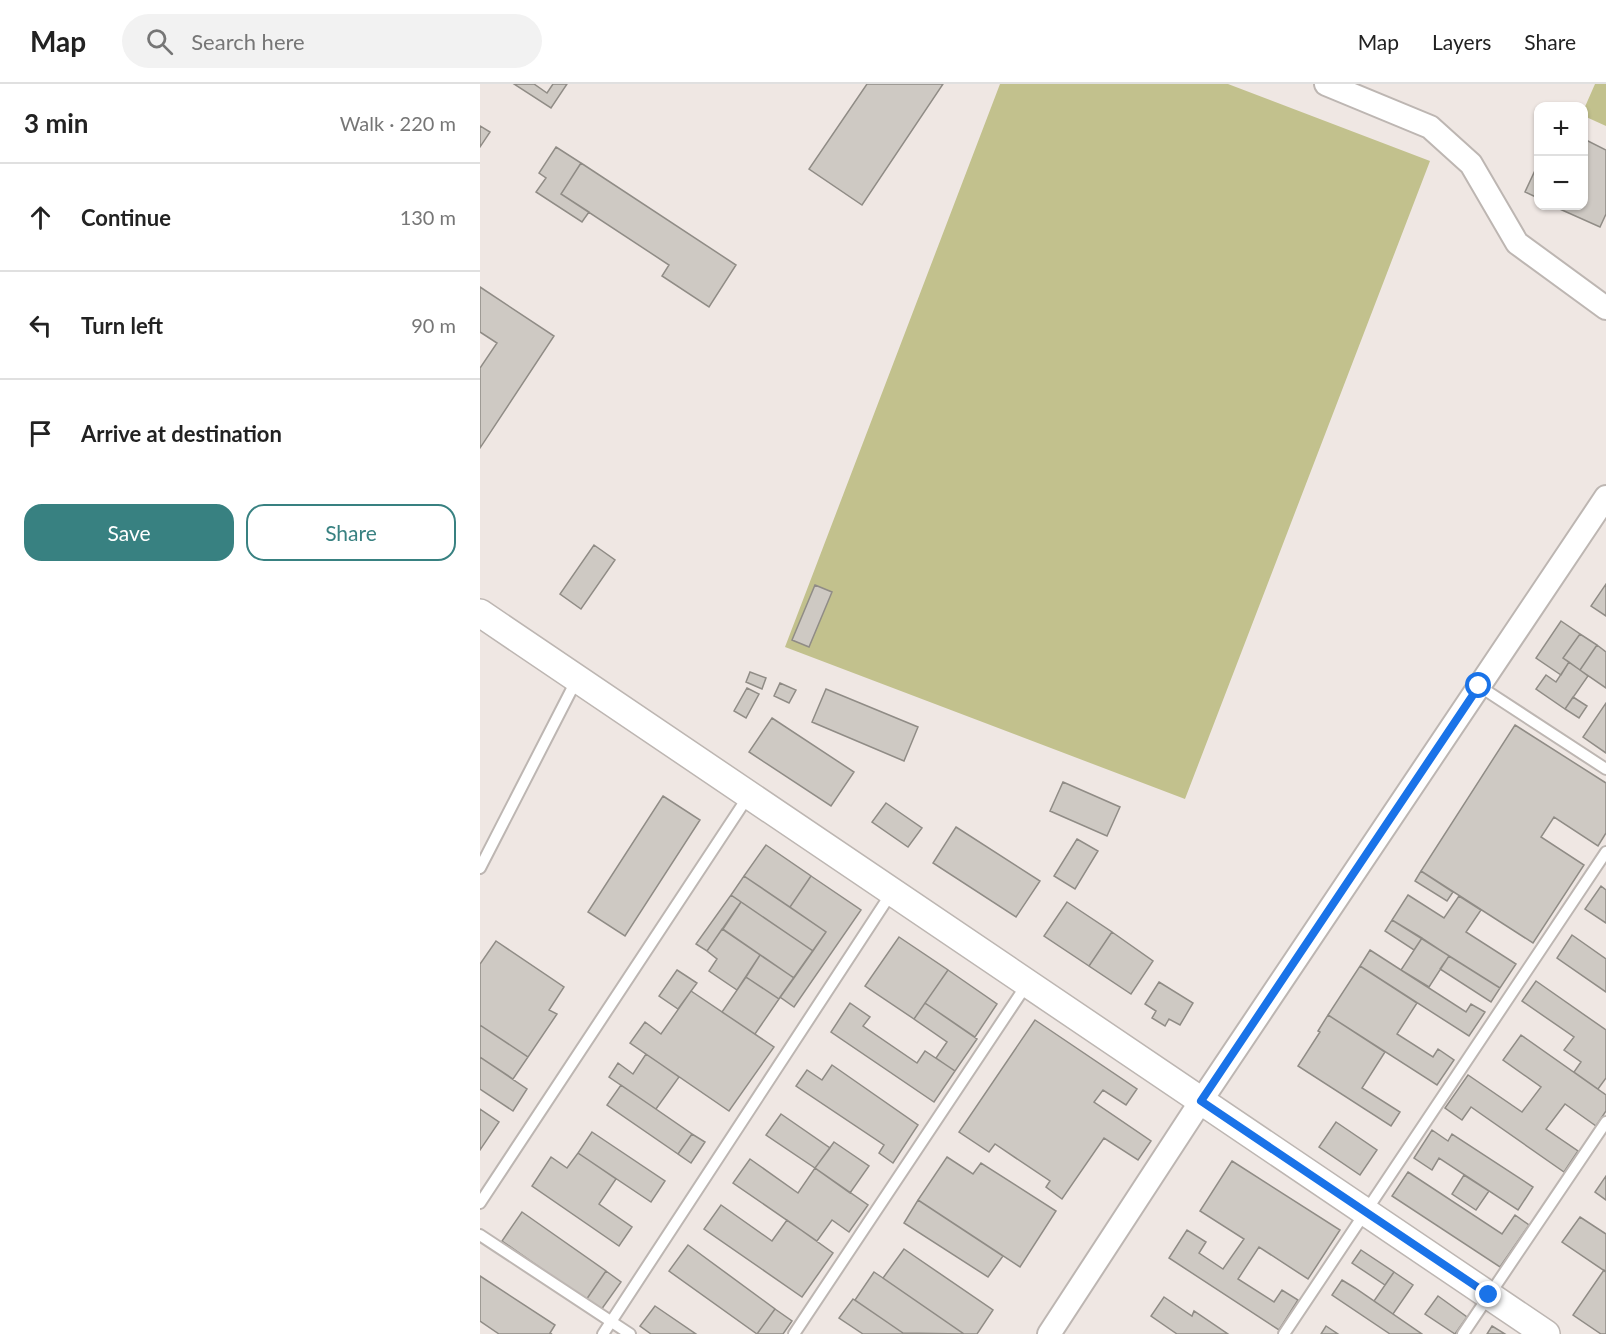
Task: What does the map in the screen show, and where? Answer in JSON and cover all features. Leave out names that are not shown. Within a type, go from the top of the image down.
[{"type":"street","points":[[1326,84],[1430,128],[1471,164],[1517,243],[1606,308]]},
{"type":"street","points":[[1049,1334],[1201,1101],[1606,496]]},
{"type":"street","points":[[480,613],[1546,1334]]},
{"type":"lane","points":[[480,868],[577,679]]},
{"type":"lane","points":[[1479,686],[1606,769]]},
{"type":"lane","points":[[480,1203],[749,795]]},
{"type":"lane","points":[[1284,1334],[1606,852]]},
{"type":"lane","points":[[603,1334],[892,891]]},
{"type":"lane","points":[[794,1334],[1027,983]]},
{"type":"lane","points":[[1463,1334],[1606,1122]]},
{"type":"lane","points":[[480,1235],[630,1334]]},
{"type":"shaded area","points":[[1000,84],[1228,84],[1430,161],[1185,799],[785,647]]},
{"type":"shaded area","points":[[1595,84],[1606,84],[1606,126],[1588,118],[1587,102]]},
{"type":"building","points":[[514,84],[534,84],[547,93],[553,84],[567,84],[551,108]]},
{"type":"building","points":[[867,84],[943,84],[862,205],[809,169]]},
{"type":"building","points":[[480,126],[490,132],[480,147]]},
{"type":"building","points":[[1588,141],[1606,150],[1606,214],[1600,227],[1562,210],[1588,210]]},
{"type":"building","points":[[556,147],[581,163],[561,194],[589,212],[582,222],[536,192],[546,178],[539,173]]},
{"type":"building","points":[[581,163],[736,265],[709,307],[662,276],[669,265],[561,194]]},
{"type":"building","points":[[1534,173],[1534,196],[1525,192]]},
{"type":"building","points":[[480,287],[554,336],[480,448],[480,368],[497,343],[480,332]]},
{"type":"building","points":[[594,545],[615,560],[581,609],[560,594]]},
{"type":"building","points":[[1606,584],[1606,616],[1591,606]]},
{"type":"building","points":[[815,585],[832,592],[809,647],[792,640]]},
{"type":"building","points":[[1561,621],[1580,634],[1563,658],[1569,662],[1561,675],[1536,658]]},
{"type":"building","points":[[1580,634],[1597,645],[1580,670],[1563,658]]},
{"type":"building","points":[[1597,645],[1606,652],[1606,688],[1580,670]]},
{"type":"building","points":[[1569,662],[1588,676],[1565,709],[1536,689],[1546,675],[1556,682]]},
{"type":"building","points":[[750,672],[766,678],[762,689],[746,682]]},
{"type":"building","points":[[780,683],[796,690],[789,703],[774,696]]},
{"type":"building","points":[[747,688],[759,694],[746,718],[734,711]]},
{"type":"building","points":[[826,689],[918,727],[904,761],[812,722]]},
{"type":"building","points":[[1573,697],[1587,706],[1579,718],[1565,709]]},
{"type":"building","points":[[1606,703],[1606,753],[1583,737]]},
{"type":"building","points":[[772,718],[854,772],[831,806],[749,752]]},
{"type":"building","points":[[1515,725],[1606,783],[1606,833],[1598,846],[1554,817],[1541,837],[1584,865],[1533,943],[1421,871]]},
{"type":"building","points":[[1063,782],[1120,807],[1107,836],[1050,811]]},
{"type":"building","points":[[663,796],[700,820],[625,936],[588,912]]},
{"type":"building","points":[[886,803],[922,828],[908,847],[872,822]]},
{"type":"building","points":[[956,827],[1040,881],[1016,917],[933,863]]},
{"type":"building","points":[[1077,839],[1098,851],[1075,889],[1054,876]]},
{"type":"building","points":[[766,845],[811,876],[790,907],[744,876]]},
{"type":"building","points":[[1421,871],[1453,892],[1447,901],[1415,881]]},
{"type":"building","points":[[744,876],[826,932],[813,951],[731,895]]},
{"type":"building","points":[[811,876],[861,910],[794,1007],[780,997],[826,932],[790,907]]},
{"type":"building","points":[[1601,886],[1606,890],[1606,923],[1585,909]]},
{"type":"building","points":[[731,895],[741,902],[707,951],[696,944]]},
{"type":"building","points":[[1408,895],[1444,918],[1459,896],[1481,910],[1466,932],[1516,964],[1500,988],[1392,920]]},
{"type":"building","points":[[741,902],[813,951],[794,978],[723,929]]},
{"type":"building","points":[[1067,902],[1112,932],[1089,966],[1044,936]]},
{"type":"building","points":[[1392,920],[1422,938],[1414,950],[1385,931]]},
{"type":"building","points":[[722,929],[760,955],[737,990],[709,971],[717,959],[707,951]]},
{"type":"building","points":[[1112,932],[1153,961],[1131,994],[1089,966]]},
{"type":"building","points":[[1572,935],[1606,959],[1606,992],[1557,958]]},
{"type":"building","points":[[899,937],[948,970],[914,1019],[865,986]]},
{"type":"building","points":[[1422,938],[1449,956],[1429,987],[1401,970]]},
{"type":"building","points":[[496,941],[564,987],[549,1010],[557,1014],[528,1057],[480,1025],[480,964]]},
{"type":"building","points":[[1370,950],[1466,1012],[1471,1004],[1485,1012],[1469,1036],[1360,966]]},
{"type":"building","points":[[760,955],[794,978],[779,999],[746,977]]},
{"type":"building","points":[[1449,956],[1500,988],[1491,1002],[1440,969]]},
{"type":"building","points":[[1360,966],[1417,1003],[1397,1034],[1433,1057],[1438,1049],[1454,1060],[1437,1085],[1328,1015]]},
{"type":"building","points":[[677,970],[697,983],[678,1009],[659,996]]},
{"type":"building","points":[[948,970],[997,1004],[975,1037],[925,1003]]},
{"type":"building","points":[[746,977],[779,999],[755,1034],[722,1012]]},
{"type":"building","points":[[1536,981],[1606,1030],[1606,1078],[1598,1089],[1574,1072],[1581,1062],[1564,1050],[1574,1037],[1522,1001]]},
{"type":"building","points":[[1159,982],[1193,1003],[1180,1025],[1169,1019],[1165,1026],[1152,1018],[1156,1011],[1145,1004]]},
{"type":"building","points":[[691,991],[774,1047],[729,1111],[630,1043],[645,1022],[661,1034]]},
{"type":"building","points":[[850,1003],[870,1017],[863,1026],[917,1063],[925,1051],[955,1071],[934,1102],[831,1032]]},
{"type":"building","points":[[925,1003],[977,1039],[955,1071],[936,1058],[947,1042],[914,1019]]},
{"type":"building","points":[[1328,1015],[1385,1052],[1362,1088],[1400,1112],[1391,1126],[1298,1066]]},
{"type":"building","points":[[1035,1020],[1137,1089],[1126,1105],[1103,1090],[1094,1102],[1151,1141],[1138,1160],[1104,1138],[1062,1199],[1046,1187],[1050,1181],[995,1144],[989,1152],[959,1132]]},
{"type":"building","points":[[480,1025],[528,1057],[513,1079],[480,1057]]},
{"type":"building","points":[[1521,1035],[1606,1095],[1606,1111],[1596,1126],[1565,1104],[1546,1129],[1578,1151],[1564,1172],[1471,1107],[1462,1120],[1445,1108],[1468,1075],[1522,1112],[1541,1087],[1503,1060]]},
{"type":"building","points":[[646,1054],[679,1077],[656,1109],[609,1077],[618,1063],[633,1074]]},
{"type":"building","points":[[480,1057],[527,1089],[513,1111],[480,1089]]},
{"type":"building","points":[[832,1065],[918,1125],[893,1163],[879,1153],[884,1145],[796,1086],[807,1070],[822,1080]]},
{"type":"building","points":[[621,1085],[692,1134],[678,1154],[607,1105]]},
{"type":"building","points":[[480,1109],[499,1122],[480,1150]]},
{"type":"building","points":[[781,1114],[830,1148],[815,1168],[766,1135]]},
{"type":"building","points":[[1336,1122],[1377,1150],[1360,1175],[1319,1147]]},
{"type":"building","points":[[1432,1130],[1448,1141],[1452,1134],[1533,1187],[1518,1210],[1439,1158],[1432,1170],[1414,1158]]},
{"type":"building","points":[[592,1132],[665,1181],[651,1202],[578,1153]]},
{"type":"building","points":[[692,1134],[705,1142],[691,1163],[678,1154]]},
{"type":"building","points":[[834,1142],[869,1166],[850,1193],[815,1168]]},
{"type":"building","points":[[578,1153],[616,1179],[599,1204],[632,1227],[619,1246],[532,1186],[551,1157],[567,1168]]},
{"type":"building","points":[[947,1157],[973,1174],[981,1163],[1056,1211],[1020,1267],[918,1200]]},
{"type":"building","points":[[750,1159],[798,1193],[815,1168],[868,1205],[849,1232],[832,1220],[817,1241],[733,1183]]},
{"type":"building","points":[[1232,1161],[1340,1230],[1308,1279],[1259,1247],[1238,1279],[1274,1302],[1282,1290],[1298,1300],[1279,1330],[1169,1258],[1187,1230],[1206,1242],[1199,1253],[1223,1269],[1244,1239],[1200,1211]]},
{"type":"building","points":[[1408,1172],[1502,1234],[1515,1215],[1529,1225],[1500,1267],[1392,1196]]},
{"type":"building","points":[[1464,1175],[1489,1191],[1476,1210],[1452,1194]]},
{"type":"building","points":[[1606,1176],[1606,1200],[1595,1192]]},
{"type":"building","points":[[918,1200],[1003,1256],[988,1277],[904,1223]]},
{"type":"building","points":[[721,1205],[772,1241],[787,1220],[833,1253],[802,1297],[704,1229]]},
{"type":"building","points":[[522,1212],[606,1271],[586,1300],[502,1241]]},
{"type":"building","points":[[1580,1217],[1606,1234],[1606,1272],[1562,1242]]},
{"type":"building","points":[[688,1245],[775,1309],[757,1334],[669,1271]]},
{"type":"building","points":[[904,1249],[993,1310],[977,1334],[964,1334],[883,1278]]},
{"type":"building","points":[[1361,1250],[1394,1272],[1385,1285],[1352,1263]]},
{"type":"building","points":[[1604,1270],[1606,1272],[1606,1334],[1601,1334],[1573,1315]]},
{"type":"building","points":[[606,1271],[621,1282],[601,1310],[586,1300]]},
{"type":"building","points":[[874,1272],[964,1334],[903,1333],[855,1300]]},
{"type":"building","points":[[1394,1272],[1413,1285],[1393,1314],[1374,1301]]},
{"type":"building","points":[[480,1276],[555,1325],[550,1333],[552,1334],[499,1334],[480,1321]]},
{"type":"building","points":[[1342,1280],[1422,1334],[1390,1334],[1332,1295]]},
{"type":"building","points":[[1438,1296],[1467,1317],[1455,1334],[1425,1314]]},
{"type":"building","points":[[1164,1297],[1192,1316],[1194,1311],[1228,1334],[1177,1334],[1151,1316]]},
{"type":"building","points":[[853,1299],[903,1333],[863,1334],[839,1318]]},
{"type":"building","points":[[655,1306],[696,1334],[651,1334],[640,1326]]},
{"type":"building","points":[[775,1309],[792,1321],[783,1334],[757,1334]]},
{"type":"building","points":[[1326,1326],[1338,1334],[1321,1334]]},
{"type":"building","points":[[1492,1326],[1505,1334],[1487,1334]]},
{"type":"route","points":[[1479,686],[1201,1101],[1489,1295]]}]
